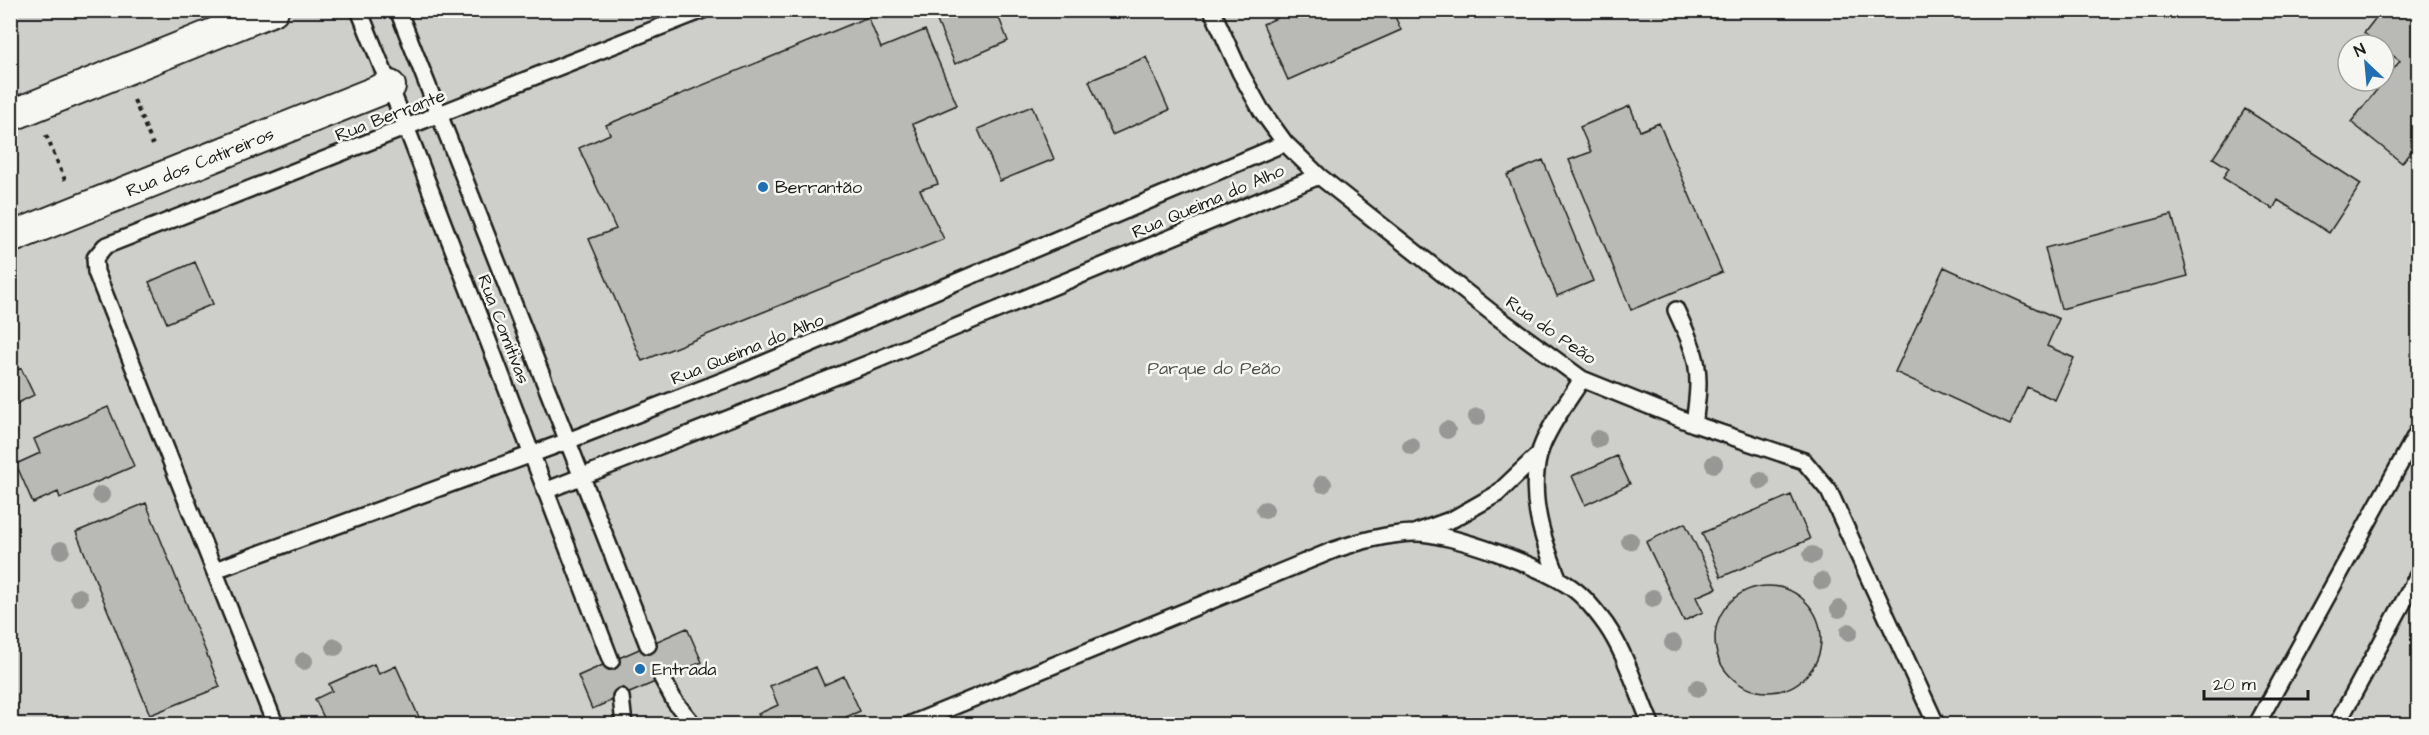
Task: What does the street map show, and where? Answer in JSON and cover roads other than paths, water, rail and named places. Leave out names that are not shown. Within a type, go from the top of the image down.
[{"type":"street","points":[[22,111],[273,10]]},
{"type":"street","name":"Rua dos Catireiros","points":[[10,238],[390,86]]},
{"type":"lane","name":"Rua Comitivas","points":[[359,10],[407,129],[611,662]]},
{"type":"lane","name":"Rua Comitivas","points":[[398,10],[441,116],[565,442],[648,645]]},
{"type":"lane","name":"Rua do Peão","points":[[1212,10],[1240,72],[1261,110],[1285,143],[1319,176],[1497,316],[1582,379],[1694,424],[1804,461],[1830,491],[1936,724]]},
{"type":"lane","name":"Rua Berrante","points":[[215,570],[96,272],[95,258],[105,246],[441,116],[694,12]]},
{"type":"lane","name":"Rua Queima do Alho","points":[[215,570],[565,442],[850,329],[1285,143]]},
{"type":"lane","name":"Rua Queima do Alho","points":[[545,491],[867,364],[1319,176]]},
{"type":"lane","points":[[1676,310],[1697,355],[1699,391],[1694,424]]},
{"type":"lane","points":[[911,724],[1334,550],[1376,537],[1416,533],[1453,519],[1497,494],[1539,454],[1582,379]]},
{"type":"lane","points":[[2257,724],[2418,431]]},
{"type":"lane","points":[[1539,454],[1535,494],[1542,539],[1559,580]]},
{"type":"lane","points":[[1416,533],[1480,548],[1559,580],[1576,591],[1606,625],[1623,657],[1651,724]]},
{"type":"lane","points":[[215,570],[275,724]]},
{"type":"lane","points":[[2337,724],[2418,575]]},
{"type":"lane","points":[[662,678],[675,702],[693,724]]},
{"type":"lane","points":[[621,697],[624,724]]},
{"type":"place","name":"Berrantão","points":[[763,187]]},
{"type":"place","name":"Entrada","points":[[640,669]]},
{"type":"park label","name":"Parque do Peão","points":[[1214,368]]}]
